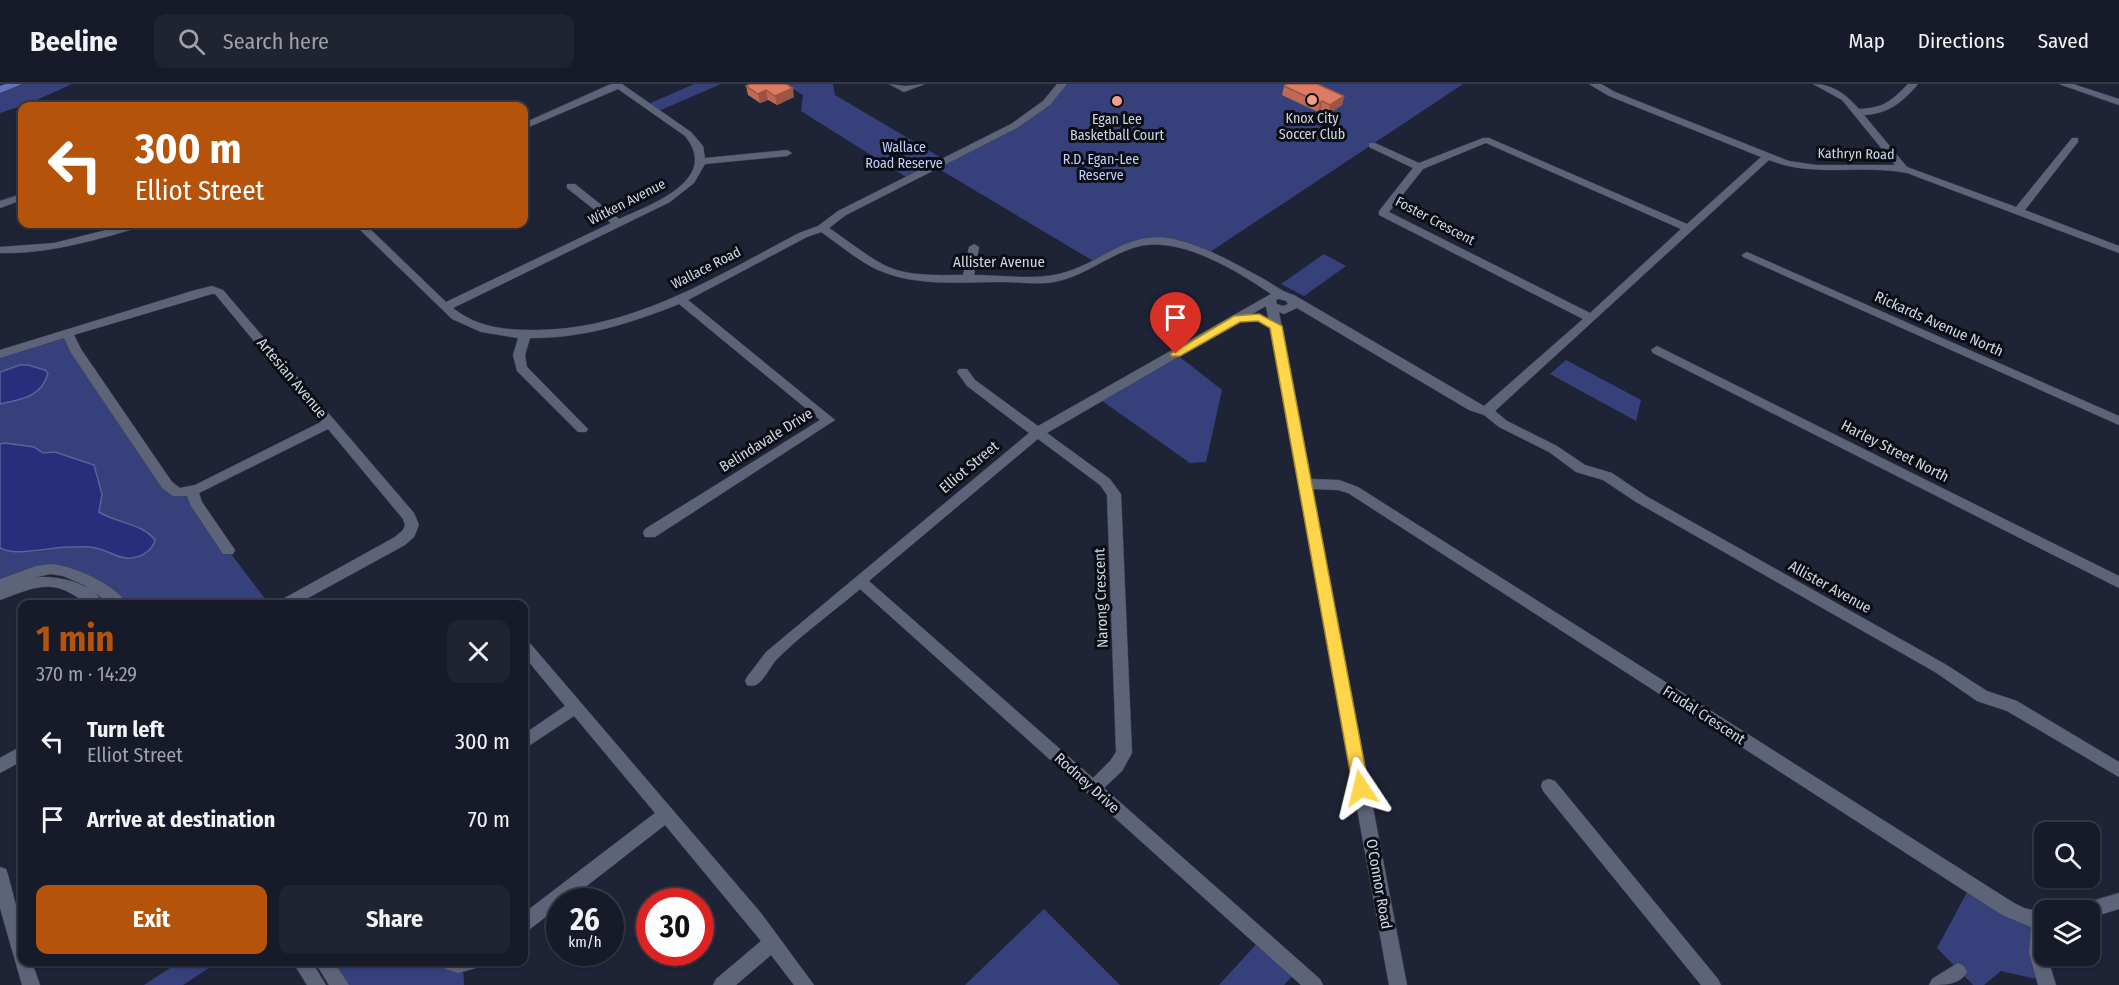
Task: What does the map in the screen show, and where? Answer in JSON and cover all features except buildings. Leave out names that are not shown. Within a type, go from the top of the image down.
[{"type":"main road","points":[[0,90],[16,84]]},
{"type":"street","points":[[894,84],[904,89],[920,84]]},
{"type":"street","name":"Wallace Road","points":[[363,228],[445,307],[462,320],[482,328],[525,335],[554,333],[620,320],[680,299],[803,234],[822,228],[842,213],[1014,126],[1025,116],[1048,103],[1062,84]]},
{"type":"street","name":"Kathryn Road","points":[[1594,84],[1612,94],[1768,156],[1803,166],[1904,169],[2119,250]]},
{"type":"street","points":[[1818,84],[1842,94],[1904,169]]},
{"type":"street","points":[[1858,112],[1876,112],[1887,109],[1913,84]]},
{"type":"street","points":[[2064,84],[2119,102]]},
{"type":"street","points":[[528,124],[617,85],[688,134],[698,146],[701,160],[786,153]]},
{"type":"street","points":[[1372,145],[1419,167],[1486,140],[1689,229]]},
{"type":"street","points":[[2019,211],[2075,140]]},
{"type":"street","points":[[1491,410],[1768,156]]},
{"type":"street","name":"Witken Avenue","points":[[445,307],[679,193],[692,180],[701,160]]},
{"type":"street","name":"Foster Crescent","points":[[1419,167],[1383,213],[1591,318]]},
{"type":"street","points":[[571,186],[618,224]]},
{"type":"street","points":[[0,205],[18,198]]},
{"type":"street","points":[[0,250],[60,245],[125,228]]},
{"type":"street","name":"Allister Avenue","points":[[822,228],[873,263],[889,271],[918,278],[1042,280],[1062,277],[1118,249],[1140,243],[1172,242],[1195,249],[1245,275],[1273,299],[1283,313],[1320,318],[1473,407],[1491,410],[1503,424],[1524,433],[1581,469],[1612,479],[1641,499],[1940,668],[1982,696],[2012,706],[2119,770]]},
{"type":"street","points":[[968,279],[974,248]]},
{"type":"street","name":"Rickards Avenue North","points":[[1747,255],[2119,420]]},
{"type":"street","name":"Artesian Avenue","points":[[0,354],[203,291],[216,290],[409,517],[412,525],[409,533],[400,541],[293,600]]},
{"type":"street","name":"Belindavale Drive","points":[[650,533],[829,420],[680,299]]},
{"type":"street","name":"O'Connor Road","points":[[1273,299],[1283,313],[1306,484],[1398,985]]},
{"type":"street","name":"Elliot Street","points":[[752,681],[771,656],[1037,433],[1273,299]]},
{"type":"street","points":[[1238,319],[1283,313]]},
{"type":"street","points":[[68,333],[75,350],[170,489],[178,493],[192,491],[329,423]]},
{"type":"street","points":[[525,335],[519,355],[521,368],[582,429]]},
{"type":"street","name":"Harley Street North","points":[[1657,350],[2119,582]]},
{"type":"street","name":"Narong Crescent","points":[[963,372],[971,383],[1106,482],[1114,494],[1124,753],[1116,766],[1093,788]]},
{"type":"street","name":"Frudal Crescent","points":[[1306,484],[1339,485],[1353,490],[2008,909],[2034,919]]},
{"type":"street","points":[[192,491],[196,503],[228,550]]},
{"type":"street","points":[[0,585],[34,572],[67,570],[87,578],[113,600]]},
{"type":"street","name":"Rodney Drive","points":[[860,581],[1314,985]]},
{"type":"street","points":[[0,594],[34,583],[61,582],[73,587],[91,600]]},
{"type":"street","points":[[528,651],[667,814],[773,942],[805,985]]},
{"type":"street","points":[[528,739],[576,707]]},
{"type":"street","points":[[0,766],[18,755]]},
{"type":"street","points":[[1549,786],[1712,985]]},
{"type":"street","points":[[528,920],[667,814]]},
{"type":"street","points":[[0,875],[18,942]]},
{"type":"street","points":[[2100,907],[2119,901]]},
{"type":"street","points":[[722,985],[773,942]]},
{"type":"street","points":[[25,966],[31,985]]},
{"type":"street","points":[[305,966],[317,985]]},
{"type":"street","points":[[327,966],[340,985]]},
{"type":"street","name":"Frudal Crescent","points":[[2042,966],[2047,985]]},
{"type":"street","points":[[1938,985],[1958,972]]},
{"type":"green space","points":[[16,84],[72,84],[32,102],[18,102],[18,107],[0,113],[0,90]]},
{"type":"green space","points":[[694,84],[721,84],[656,112],[646,105]]},
{"type":"green space","name":"R.D. Egan-Lee Reserve","points":[[785,84],[833,84],[835,95],[945,160],[1036,111],[1062,84],[1463,84],[1207,254],[1149,241],[1095,262],[934,166],[909,179],[801,111],[803,95]]},
{"type":"green space","points":[[1324,254],[1346,266],[1304,296],[1281,284]]},
{"type":"green space","points":[[68,333],[170,489],[192,491],[228,550],[266,600],[114,600],[87,578],[67,570],[0,585],[0,354]]},
{"type":"green space","points":[[1176,354],[1222,390],[1206,462],[1190,463],[1098,398]]},
{"type":"green space","points":[[1566,360],[1641,400],[1636,421],[1550,374]]},
{"type":"green space","points":[[1971,885],[2027,918],[2034,930],[2034,966],[2042,966],[2045,981],[2001,971],[1984,985],[1973,985],[1937,948]]},
{"type":"green space","points":[[1044,909],[1120,985],[965,985]]},
{"type":"green space","points":[[1262,938],[1298,970],[1284,985],[1219,985]]},
{"type":"green space","points":[[173,966],[212,966],[183,985],[144,985]]},
{"type":"green space","points":[[327,966],[463,966],[464,985],[340,985]]},
{"type":"shaded area","points":[[20,365],[45,370],[48,373],[45,381],[29,396],[0,404],[0,372]]},
{"type":"shaded area","points":[[0,444],[34,447],[43,453],[55,452],[94,465],[102,494],[99,512],[150,534],[155,540],[152,547],[143,555],[127,558],[89,547],[61,547],[23,552],[6,551],[0,548]]},
{"type":"place","name":"Knox City Soccer Club","points":[[1312,100]]},
{"type":"place","name":"Egan Lee Basketball Court","points":[[1117,101]]},
{"type":"route","points":[[1176,354],[1238,319],[1259,318],[1276,326],[1361,788]]},
{"type":"park label","name":"Wallace Road Reserve","points":[[904,156]]}]
